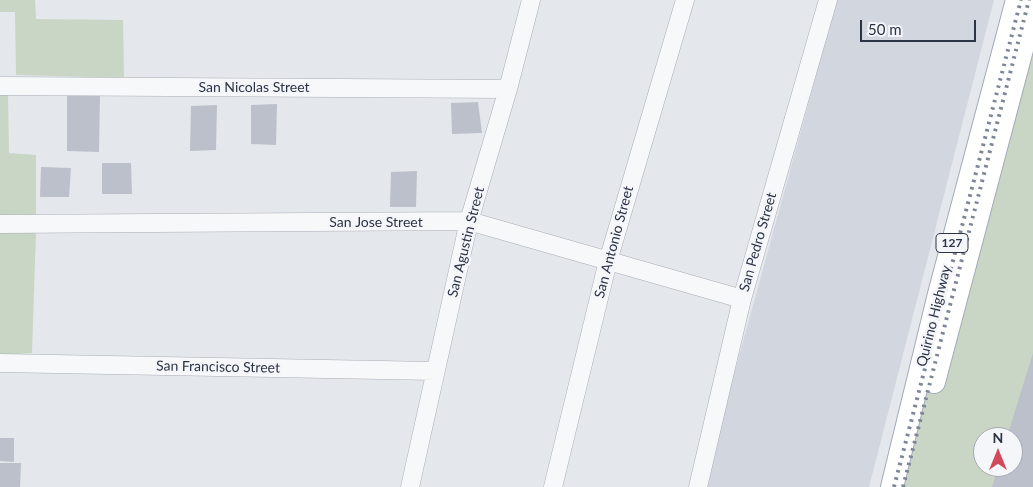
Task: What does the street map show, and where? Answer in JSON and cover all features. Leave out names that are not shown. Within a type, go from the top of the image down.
[{"type":"main road","name":"Quirino Highway","points":[[892,487],[939,294],[1017,0]]},
{"type":"main road","name":"Quirino Highway","points":[[907,487],[954,299],[1033,8]]},
{"type":"street","name":"San Agustin Street","points":[[410,487],[469,221],[508,89],[531,0]]},
{"type":"street","name":"San Antonio Street","points":[[553,487],[608,261],[685,0]]},
{"type":"street","name":"San Pedro Street","points":[[698,487],[742,299],[828,0]]},
{"type":"street","name":"San Nicolas Street","points":[[0,86],[508,89]]},
{"type":"street","name":"San Jose Street","points":[[0,224],[469,221],[742,299]]},
{"type":"street","name":"San Francisco Street","points":[[0,363],[435,371]]},
{"type":"shaded area","points":[[837,0],[994,0],[869,487],[703,487]]},
{"type":"green space","points":[[0,0],[35,0],[36,19],[123,20],[124,78],[16,75],[15,12],[0,12]]},
{"type":"green space","points":[[1033,0],[1033,487],[898,487]]},
{"type":"green space","points":[[0,91],[8,92],[9,153],[36,155],[36,217],[0,217]]},
{"type":"green space","points":[[36,232],[32,353],[0,355],[0,233]]},
{"type":"building","points":[[67,95],[100,95],[99,152],[67,151]]},
{"type":"building","points":[[478,102],[482,133],[452,134],[451,103]]},
{"type":"building","points":[[277,104],[276,145],[251,144],[251,105]]},
{"type":"building","points":[[217,105],[216,150],[190,151],[191,106]]},
{"type":"building","points":[[102,163],[131,163],[132,194],[102,194]]},
{"type":"building","points":[[41,167],[71,168],[69,197],[40,197]]},
{"type":"building","points":[[417,171],[416,207],[390,207],[391,172]]},
{"type":"building","points":[[1033,353],[1033,487],[992,487],[995,477],[1023,477],[1023,427],[1010,427]]},
{"type":"building","points":[[0,438],[14,438],[14,462],[0,461]]},
{"type":"building","points":[[0,463],[21,463],[20,487],[0,487]]},
{"type":"railway","points":[[894,487],[1021,0]]},
{"type":"railway","points":[[903,487],[1029,0]]}]
